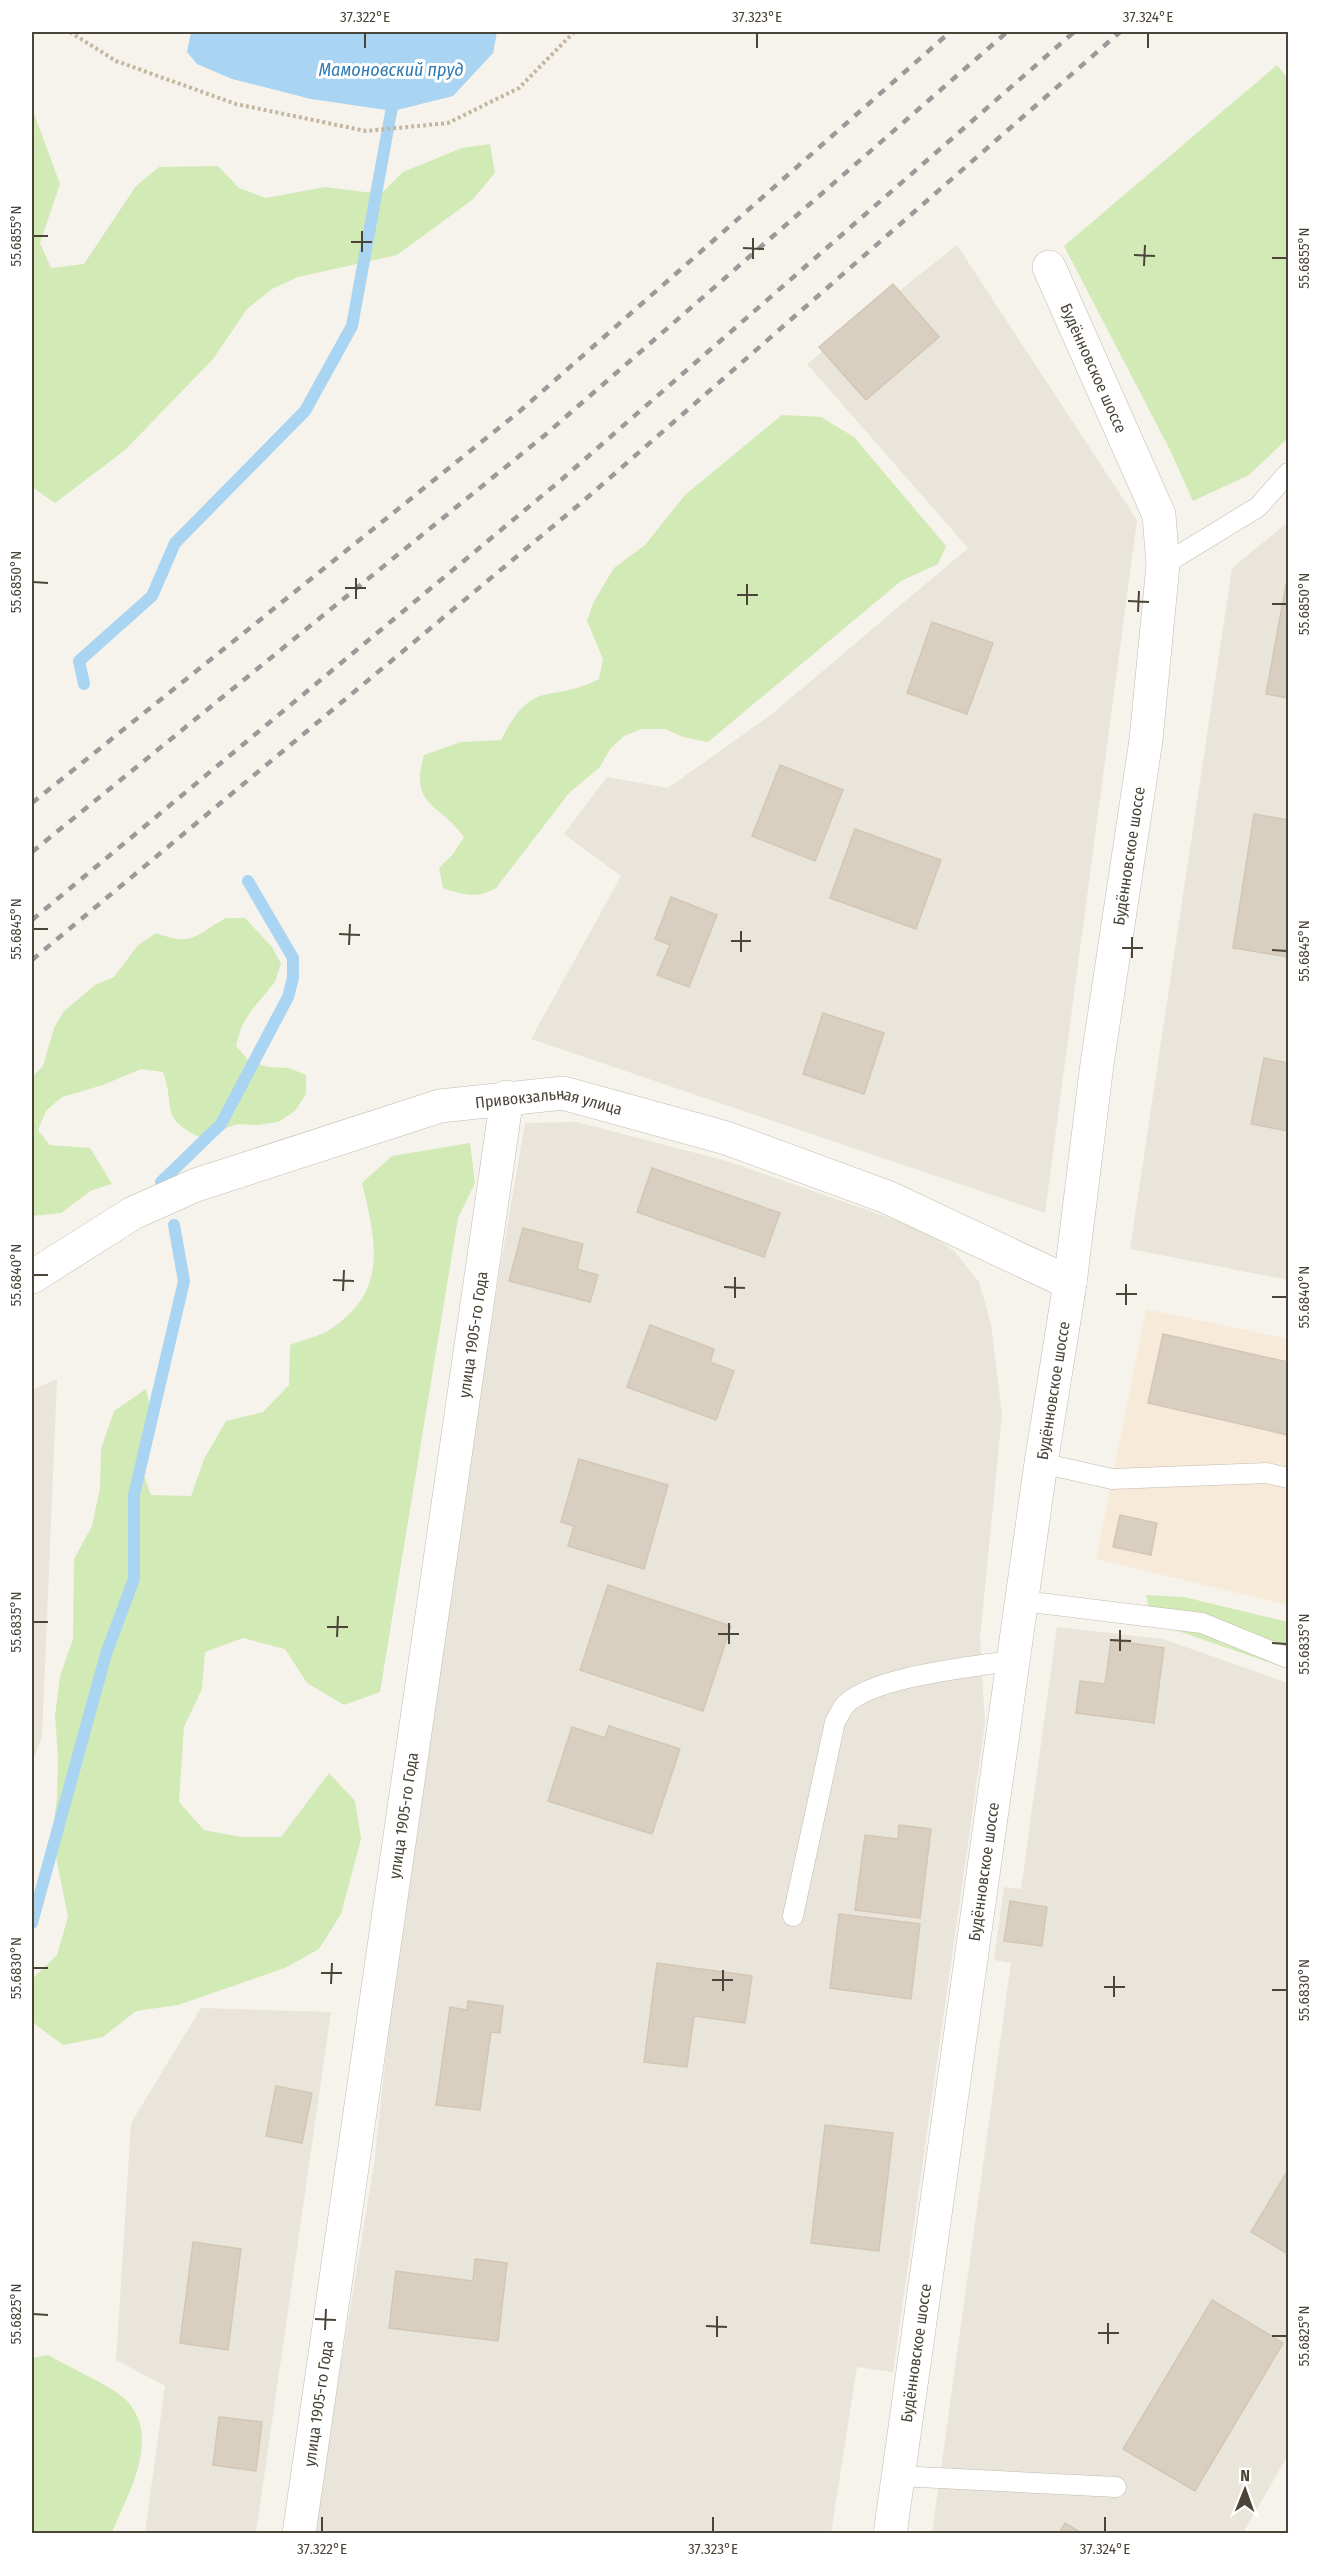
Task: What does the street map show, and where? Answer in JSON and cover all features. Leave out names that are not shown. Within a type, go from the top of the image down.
[{"type":"street","name":"Будённовское шоссе","points":[[890,2534],[1041,1463],[1070,1283],[1097,1064],[1146,740],[1163,565],[1159,515],[1049,267]]},
{"type":"street","name":"Привокзальная улица","points":[[32,1277],[134,1213],[196,1185],[440,1106],[507,1097],[563,1093],[726,1138],[887,1197],[1070,1283]]},
{"type":"street","name":"улица 1905-го Года","points":[[299,2534],[507,1097]]},
{"type":"lane","points":[[1163,565],[1258,507],[1288,473]]},
{"type":"lane","points":[[1041,1463],[1112,1479],[1267,1473],[1288,1478]]},
{"type":"lane","points":[[1023,1602],[1202,1623],[1288,1658]]},
{"type":"lane","points":[[793,1916],[835,1722],[845,1705],[866,1692],[916,1676],[1015,1660]]},
{"type":"lane","points":[[898,2476],[1116,2487]]},
{"type":"path","points":[[70,32],[116,61],[236,104],[366,131],[448,123],[519,88],[574,32]]},
{"type":"shaded area","points":[[957,245],[1137,520],[1045,1213],[531,1039],[621,876],[564,834],[607,777],[668,788],[772,714],[968,548],[807,364]]},
{"type":"shaded area","points":[[1288,522],[1288,1280],[1130,1249],[1232,568]]},
{"type":"shaded area","points":[[577,1122],[730,1162],[924,1230],[955,1252],[979,1282],[991,1324],[1002,1415],[980,1638],[985,1723],[893,2372],[857,2367],[831,2533],[313,2534],[374,2164],[414,1799],[458,1515],[525,1123]]},
{"type":"shaded area","points":[[1146,1309],[1288,1339],[1288,1605],[1096,1559]]},
{"type":"shaded area","points":[[57,1379],[42,1737],[32,1762],[32,1390]]},
{"type":"shaded area","points":[[1057,1627],[1163,1639],[1288,1683],[1288,2455],[1243,2533],[932,2534],[1011,1963],[994,1960],[1004,1887],[1021,1889]]},
{"type":"shaded area","points":[[201,2008],[331,2012],[256,2533],[145,2533],[165,2386],[116,2360],[131,2123]]},
{"type":"green space","points":[[1277,65],[1288,79],[1288,438],[1249,475],[1193,501],[1170,450],[1064,246]]},
{"type":"green space","points":[[32,108],[60,184],[40,243],[51,268],[84,264],[136,186],[159,167],[218,166],[239,188],[266,198],[325,187],[381,194],[403,172],[462,148],[490,144],[495,173],[472,200],[397,255],[298,277],[272,289],[247,309],[213,359],[125,450],[55,503],[32,487]]},
{"type":"green space","points":[[782,415],[821,417],[854,437],[946,546],[938,564],[901,581],[708,742],[683,737],[665,729],[642,729],[624,736],[610,749],[600,767],[569,793],[496,888],[483,894],[470,895],[443,888],[439,868],[453,854],[464,837],[423,795],[420,772],[424,755],[461,742],[501,740],[523,707],[533,699],[599,679],[603,659],[587,621],[593,603],[614,568],[645,545],[685,495]]},
{"type":"green space","points":[[226,918],[245,918],[272,947],[281,964],[275,982],[250,1012],[241,1028],[236,1046],[249,1061],[268,1067],[289,1068],[306,1075],[306,1094],[295,1111],[278,1122],[258,1125],[238,1124],[199,1137],[186,1130],[173,1116],[163,1072],[141,1069],[103,1085],[62,1097],[46,1111],[38,1130],[50,1145],[90,1148],[112,1184],[92,1190],[61,1213],[32,1216],[32,1077],[43,1066],[54,1028],[64,1011],[95,985],[114,977],[138,945],[156,933],[187,939]]},
{"type":"green space","points":[[470,1143],[475,1183],[458,1218],[380,1692],[344,1705],[307,1683],[285,1649],[243,1638],[205,1652],[202,1689],[184,1727],[179,1802],[204,1830],[242,1837],[281,1837],[329,1773],[355,1801],[361,1839],[341,1914],[319,1949],[285,1968],[178,2005],[136,2011],[103,2037],[63,2045],[32,2022],[32,1979],[57,1955],[68,1917],[52,1837],[57,1798],[58,1756],[55,1716],[60,1676],[73,1639],[74,1559],[92,1526],[100,1488],[101,1449],[114,1411],[146,1389],[154,1426],[139,1462],[151,1495],[191,1496],[204,1459],[226,1421],[263,1412],[289,1385],[290,1345],[329,1330],[348,1315],[361,1299],[370,1282],[374,1245],[362,1183],[392,1156]]},
{"type":"green space","points":[[1146,1595],[1184,1597],[1288,1622],[1288,1669],[1152,1622]]},
{"type":"green space","points":[[48,2355],[119,2394],[136,2414],[141,2430],[142,2448],[139,2465],[112,2533],[32,2533],[32,2358]]},
{"type":"water","name":"Мамоновский пруд","points":[[191,32],[497,32],[493,53],[453,96],[393,111],[311,99],[232,79],[197,64],[187,52]]},
{"type":"building","points":[[893,284],[939,337],[866,400],[819,347]]},
{"type":"building","points":[[1288,579],[1288,698],[1266,694]]},
{"type":"building","points":[[932,622],[993,643],[967,714],[907,693]]},
{"type":"building","points":[[780,765],[843,790],[815,861],[752,836]]},
{"type":"building","points":[[1254,814],[1288,820],[1288,957],[1233,948]]},
{"type":"building","points":[[855,829],[941,860],[916,929],[830,898]]},
{"type":"building","points":[[671,897],[717,915],[689,987],[657,975],[670,945],[655,939]]},
{"type":"building","points":[[823,1013],[884,1033],[864,1094],[803,1074]]},
{"type":"building","points":[[1264,1058],[1288,1063],[1288,1131],[1251,1124]]},
{"type":"building","points":[[652,1168],[780,1213],[764,1257],[637,1212]]},
{"type":"building","points":[[523,1228],[583,1244],[577,1269],[598,1275],[590,1302],[509,1281]]},
{"type":"building","points":[[650,1325],[714,1349],[710,1362],[734,1371],[716,1420],[627,1387]]},
{"type":"building","points":[[1163,1334],[1288,1362],[1288,1435],[1148,1403]]},
{"type":"building","points":[[579,1459],[668,1485],[644,1569],[568,1546],[574,1526],[561,1522]]},
{"type":"building","points":[[1120,1515],[1157,1523],[1151,1555],[1113,1547]]},
{"type":"building","points":[[608,1585],[731,1626],[703,1711],[580,1670]]},
{"type":"building","points":[[1111,1640],[1164,1648],[1154,1723],[1076,1713],[1080,1681],[1105,1684]]},
{"type":"building","points":[[609,1726],[680,1749],[652,1834],[548,1801],[572,1727],[605,1738]]},
{"type":"building","points":[[899,1825],[931,1829],[920,1918],[855,1910],[865,1835],[898,1839]]},
{"type":"building","points":[[1010,1901],[1047,1907],[1042,1946],[1004,1941]]},
{"type":"building","points":[[839,1914],[920,1924],[911,1999],[830,1988]]},
{"type":"building","points":[[657,1963],[752,1976],[745,2023],[694,2016],[687,2067],[644,2062]]},
{"type":"building","points":[[468,2001],[503,2006],[500,2033],[491,2032],[480,2110],[436,2105],[450,2007],[467,2010]]},
{"type":"building","points":[[276,2086],[312,2093],[302,2143],[266,2136]]},
{"type":"building","points":[[825,2125],[893,2133],[879,2251],[811,2243]]},
{"type":"building","points":[[1288,2170],[1288,2254],[1251,2232]]},
{"type":"building","points":[[193,2242],[241,2249],[228,2350],[180,2343]]},
{"type":"building","points":[[475,2259],[507,2263],[498,2341],[389,2328],[396,2271],[473,2281]]},
{"type":"building","points":[[1212,2300],[1283,2343],[1195,2491],[1123,2449]]},
{"type":"building","points":[[219,2417],[262,2422],[256,2471],[213,2465]]},
{"type":"building","points":[[1065,2523],[1083,2534],[1059,2534]]},
{"type":"waterway","points":[[84,684],[79,661],[152,596],[175,543],[305,411],[352,326],[394,96]]},
{"type":"waterway","points":[[161,1182],[221,1124],[288,997],[293,978],[293,958],[248,881]]},
{"type":"waterway","points":[[32,1923],[106,1654],[134,1579],[134,1495],[184,1281],[174,1225]]},
{"type":"railway","points":[[32,803],[520,411],[950,32]]},
{"type":"railway","points":[[32,852],[545,435],[1007,32]]},
{"type":"railway","points":[[32,920],[561,480],[1074,32]]},
{"type":"railway","points":[[32,960],[581,503],[1120,32]]}]
